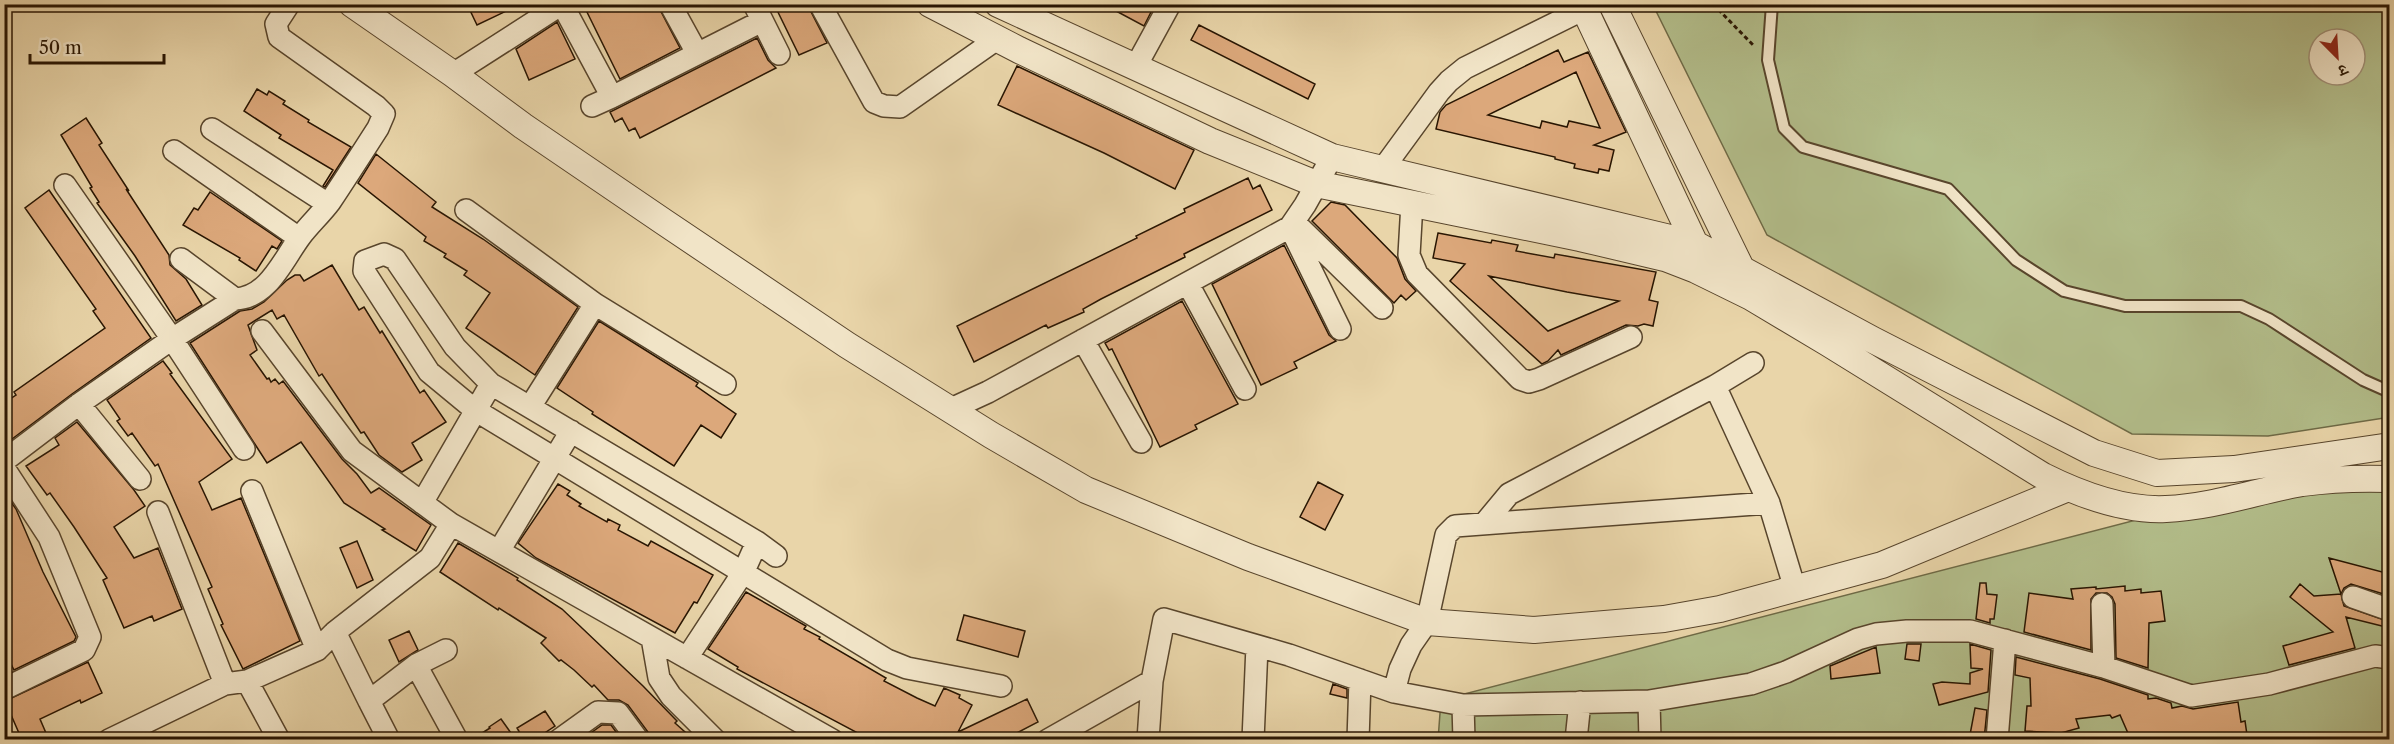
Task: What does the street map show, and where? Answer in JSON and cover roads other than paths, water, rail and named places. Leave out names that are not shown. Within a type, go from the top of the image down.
[{"type":"street","points":[[4,461],[79,404],[172,339],[235,299],[260,289],[283,267],[299,238],[328,204],[378,128],[384,114],[376,106],[279,37],[276,24],[290,4]]},
{"type":"street","points":[[352,4],[523,126],[837,339],[991,435],[1086,490],[1248,557],[1428,622],[1534,630],[1664,619],[1720,609],[1882,565],[2068,488]]},
{"type":"street","points":[[453,74],[562,4],[612,97]]},
{"type":"street","points":[[670,4],[697,53]]},
{"type":"street","points":[[820,4],[874,102],[884,106],[900,107],[997,39]]},
{"type":"street","points":[[930,4],[997,39],[1210,141],[1316,184],[1580,238],[1665,258],[1702,272],[1751,297],[2043,476],[2068,488],[2138,508],[2165,510],[2201,506],[2301,484],[2338,480],[2390,479]]},
{"type":"street","points":[[998,4],[1332,157],[1695,244],[1873,340],[2094,453],[2157,473],[2234,469],[2390,446]]},
{"type":"street","points":[[1135,68],[1170,4]]},
{"type":"street","points":[[1612,4],[1742,269],[1751,297]]},
{"type":"street","points":[[1382,170],[1449,81],[1465,68],[1583,7],[1695,244],[1702,272]]},
{"type":"street","points":[[592,106],[697,53],[758,13],[779,54]]},
{"type":"street","points":[[212,129],[328,204]]},
{"type":"street","points":[[174,151],[299,238]]},
{"type":"street","points":[[951,409],[988,392],[1188,284],[1292,224],[1332,157]]},
{"type":"street","points":[[65,185],[172,339],[244,449]]},
{"type":"street","points":[[1412,203],[1409,255],[1417,274],[1520,380],[1528,382],[1539,379],[1631,337]]},
{"type":"street","points":[[466,210],[595,304],[725,384]]},
{"type":"street","points":[[1292,224],[1382,308]]},
{"type":"street","points":[[1292,224],[1340,329]]},
{"type":"street","points":[[776,556],[757,542],[491,384],[455,347],[395,259],[384,254],[365,261],[364,271],[429,372],[475,410],[887,660],[907,668],[1001,686]]},
{"type":"street","points":[[181,259],[235,299]]},
{"type":"street","points":[[1188,284],[1245,389]]},
{"type":"street","points":[[530,407],[595,304]]},
{"type":"street","points":[[262,331],[352,451],[451,524],[832,740]]},
{"type":"street","points":[[1083,340],[1141,442]]},
{"type":"street","points":[[1484,524],[1509,494],[1715,386],[1753,363]]},
{"type":"street","points":[[422,503],[491,384]]},
{"type":"street","points":[[1715,386],[1769,503],[1795,589]]},
{"type":"street","points":[[79,404],[140,479]]},
{"type":"street","points":[[499,551],[571,431]]},
{"type":"street","points":[[4,468],[49,537],[90,637],[84,650],[4,689]]},
{"type":"street","points":[[252,491],[317,650]]},
{"type":"street","points":[[1394,692],[1400,669],[1411,645],[1428,622],[1446,535],[1455,526],[1769,503]]},
{"type":"street","points":[[158,512],[225,684]]},
{"type":"street","points":[[109,740],[225,684],[247,681],[317,650],[335,632],[430,558],[451,524]]},
{"type":"street","points":[[687,658],[744,572],[757,542]]},
{"type":"street","points":[[2353,597],[2390,610]]},
{"type":"street","points":[[2102,604],[2104,667]]},
{"type":"street","points":[[1148,740],[1152,681],[1164,619],[1257,646],[1394,692],[1463,705],[1649,701],[1768,680],[1858,639],[1876,634],[1970,631],[2104,667],[2191,696],[2269,684],[2375,656],[2390,658]]},
{"type":"street","points":[[335,632],[389,740]]},
{"type":"street","points":[[652,638],[659,678],[671,696],[715,740]]},
{"type":"street","points":[[1997,740],[2005,640]]},
{"type":"street","points":[[1253,740],[1257,646]]},
{"type":"street","points":[[369,701],[416,665],[446,650]]},
{"type":"street","points":[[416,665],[457,740]]},
{"type":"street","points":[[1358,740],[1360,680]]},
{"type":"street","points":[[247,681],[279,740]]},
{"type":"street","points":[[1048,740],[1073,732],[1152,681]]},
{"type":"street","points":[[1649,701],[1650,740]]},
{"type":"street","points":[[1576,740],[1580,702]]},
{"type":"street","points":[[1463,705],[1464,740]]},
{"type":"street","points":[[559,740],[598,712],[618,713],[638,740]]},
{"type":"lane","points":[[1773,4],[1768,60],[1784,128],[1794,141],[1803,147],[1948,189],[2016,260],[2064,291],[2125,306],[2241,306],[2269,320],[2363,380],[2390,392]]}]
